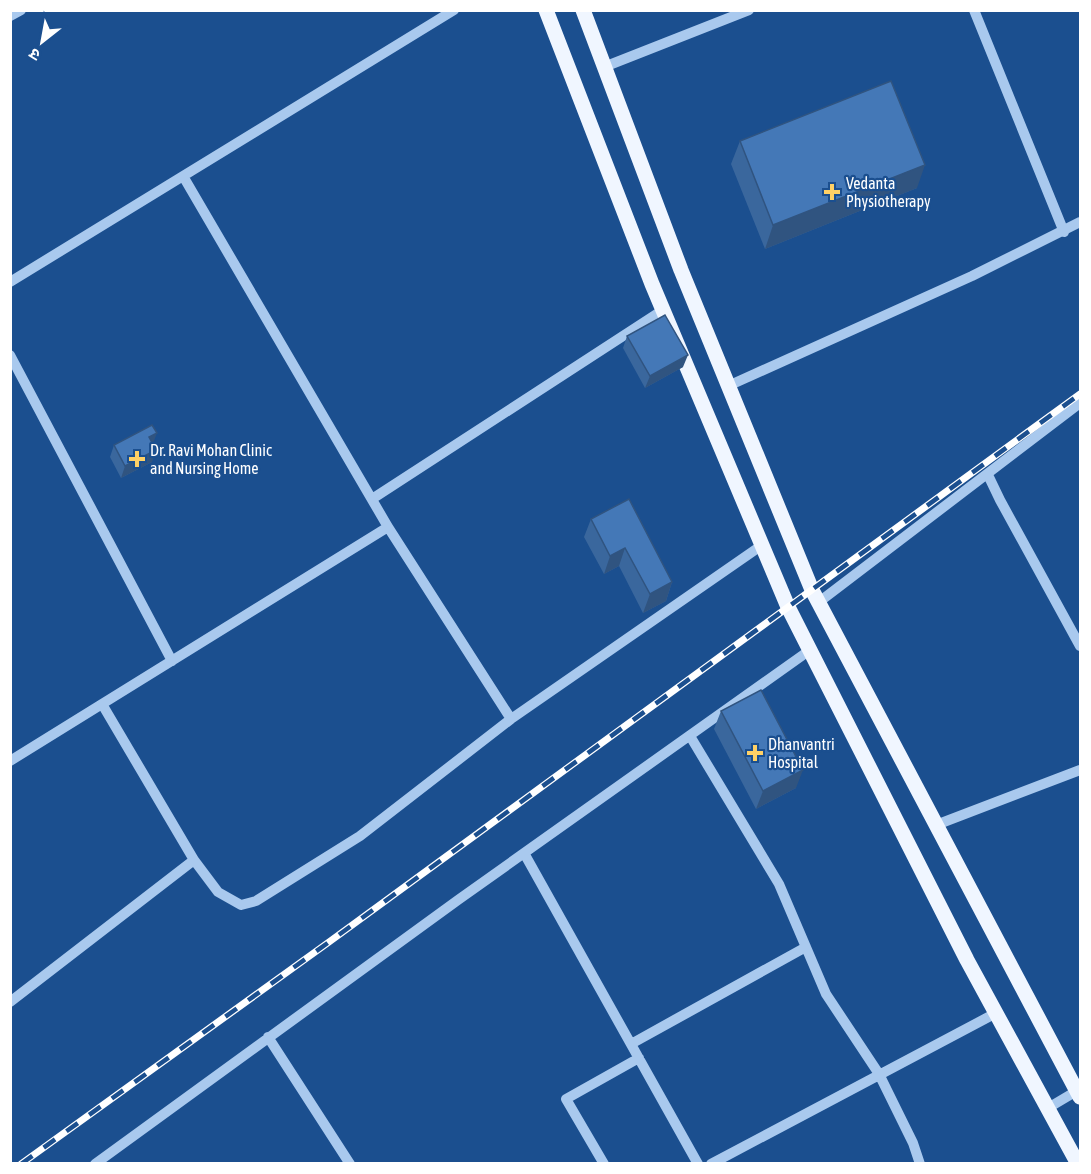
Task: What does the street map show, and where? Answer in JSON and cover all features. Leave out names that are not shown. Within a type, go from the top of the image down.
[{"type":"main road","points":[[546,10],[663,310],[788,607],[996,1013],[1078,1164]]},
{"type":"main road","points":[[583,10],[681,270],[812,590],[1079,1093]]},
{"type":"street","points":[[10,16],[21,10]]},
{"type":"street","points":[[10,282],[454,10]]},
{"type":"street","points":[[604,66],[749,10]]},
{"type":"street","points":[[974,10],[1064,232]]},
{"type":"street","points":[[183,176],[388,527],[512,719]]},
{"type":"street","points":[[728,386],[972,276],[1080,222]]},
{"type":"street","points":[[372,499],[663,310]]},
{"type":"street","points":[[10,355],[172,661]]},
{"type":"street","points":[[819,602],[1080,404]]},
{"type":"street","points":[[988,475],[1080,646]]},
{"type":"street","points":[[11,759],[388,527]]},
{"type":"street","points":[[102,705],[194,860],[218,892],[241,905],[256,902],[360,836],[512,719],[762,545]]},
{"type":"street","points":[[95,1164],[268,1037],[810,650]]},
{"type":"street","points":[[690,736],[779,884],[826,994],[879,1074],[914,1143],[920,1164]]},
{"type":"street","points":[[936,825],[1080,770]]},
{"type":"street","points":[[524,853],[698,1164]]},
{"type":"street","points":[[10,1002],[194,860]]},
{"type":"street","points":[[631,1044],[806,946]]},
{"type":"street","points":[[711,1164],[996,1013]]},
{"type":"street","points":[[268,1037],[350,1164]]},
{"type":"street","points":[[604,1164],[566,1100],[639,1058]]},
{"type":"street","points":[[1048,1108],[1079,1093]]},
{"type":"building","points":[[891,81],[925,165],[773,225],[740,141]]},
{"type":"building","points":[[665,315],[688,355],[650,376],[627,336]]},
{"type":"building","points":[[152,425],[157,433],[149,437],[156,450],[125,466],[114,445]]},
{"type":"building","points":[[629,499],[672,582],[650,594],[625,548],[610,556],[591,519]]},
{"type":"building","points":[[761,690],[803,770],[763,791],[721,711]]},
{"type":"railway","points":[[21,1164],[1080,394]]},
{"type":"place","name":"Vedanta Physiotherapy","points":[[832,192]]},
{"type":"place","name":"Dr. Ravi Mohan Clinic and Nursing Home","points":[[137,459]]},
{"type":"place","name":"Dhanvantri Hospital","points":[[755,753]]}]
